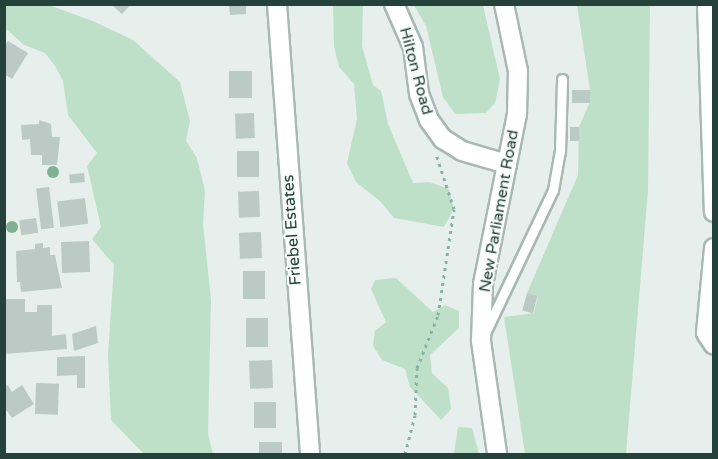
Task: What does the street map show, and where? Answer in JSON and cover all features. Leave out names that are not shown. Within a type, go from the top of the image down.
[{"type":"street","name":"Friebel Estates","points":[[277,4],[310,454]]},
{"type":"street","name":"Hilton Road","points":[[394,4],[413,47],[419,94],[429,120],[443,139],[462,151],[507,164]]},
{"type":"street","name":"New Parliament Road","points":[[497,454],[481,341],[483,284],[517,114],[519,72],[504,4]]},
{"type":"street","points":[[707,4],[714,212]]},
{"type":"street","points":[[714,248],[706,333],[714,345]]},
{"type":"lane","points":[[481,341],[553,190],[560,152],[562,79]]},
{"type":"path","points":[[405,454],[415,416],[417,368],[438,315],[454,209],[438,164],[436,151],[443,139]]},
{"type":"green space","points":[[5,4],[49,5],[95,22],[133,40],[180,82],[190,121],[186,141],[197,158],[205,191],[203,224],[211,300],[208,434],[213,454],[144,454],[111,420],[108,355],[114,265],[92,239],[101,227],[87,166],[97,153],[68,115],[63,81],[55,66],[45,53],[24,45],[5,28]]},
{"type":"green space","points":[[333,5],[363,5],[362,46],[373,85],[381,91],[388,124],[413,183],[429,182],[449,189],[454,209],[444,227],[394,218],[380,201],[356,182],[347,163],[357,119],[354,84],[339,67],[334,47]]},
{"type":"green space","points":[[414,5],[483,5],[500,79],[495,103],[486,113],[455,114],[443,97],[426,26]]},
{"type":"green space","points":[[577,5],[650,5],[648,190],[626,454],[525,454],[504,317],[534,313],[538,296],[527,293],[578,175],[579,127],[589,104],[590,90]]},
{"type":"green space","points":[[396,278],[433,312],[445,305],[459,311],[459,328],[430,355],[432,373],[448,388],[451,409],[441,420],[410,387],[405,369],[382,360],[373,346],[375,331],[386,322],[371,289],[375,280]]},
{"type":"green space","points":[[458,427],[472,428],[479,454],[454,454]]},
{"type":"building","points":[[111,4],[131,4],[122,14]]},
{"type":"building","points":[[229,4],[246,4],[246,14],[230,15]]},
{"type":"building","points":[[8,41],[28,53],[12,79],[4,74],[4,47]]},
{"type":"building","points":[[229,71],[252,71],[252,98],[229,98]]},
{"type":"building","points":[[572,90],[590,90],[590,103],[572,103]]},
{"type":"building","points":[[254,113],[255,138],[236,139],[235,114]]},
{"type":"building","points":[[39,120],[51,124],[52,137],[60,137],[57,165],[42,165],[42,155],[31,155],[30,139],[22,140],[21,125],[39,124]]},
{"type":"building","points":[[570,127],[579,127],[579,141],[570,141]]},
{"type":"building","points":[[237,151],[259,151],[259,177],[237,177]]},
{"type":"building","points":[[84,173],[85,182],[70,184],[69,175]]},
{"type":"building","points":[[49,187],[54,228],[41,229],[36,189]]},
{"type":"building","points":[[259,191],[260,217],[239,218],[238,192]]},
{"type":"building","points":[[85,198],[88,224],[60,227],[57,201]]},
{"type":"building","points":[[36,218],[38,233],[21,235],[19,220]]},
{"type":"building","points":[[261,232],[262,258],[240,259],[239,233]]},
{"type":"building","points":[[89,241],[90,272],[62,273],[61,242]]},
{"type":"building","points":[[43,243],[43,248],[50,247],[50,255],[55,255],[62,288],[21,292],[20,282],[17,282],[16,251],[35,249],[35,244]]},
{"type":"building","points":[[243,271],[265,271],[265,299],[243,299]]},
{"type":"building","points":[[527,293],[538,296],[533,313],[522,310]]},
{"type":"building","points":[[4,299],[25,299],[25,312],[37,312],[37,305],[52,305],[52,336],[66,334],[67,349],[4,354]]},
{"type":"building","points":[[246,318],[268,318],[268,347],[246,347]]},
{"type":"building","points":[[96,326],[98,343],[74,351],[72,334]]},
{"type":"building","points":[[85,356],[85,388],[77,388],[77,375],[57,376],[57,357]]},
{"type":"building","points":[[272,360],[273,388],[250,389],[249,361]]},
{"type":"building","points":[[36,383],[59,384],[58,415],[35,414]]},
{"type":"building","points":[[8,385],[12,392],[22,385],[34,404],[12,418],[4,407],[4,387]]},
{"type":"building","points":[[254,402],[276,402],[276,428],[254,428]]},
{"type":"building","points":[[259,442],[282,442],[282,454],[259,454]]}]
